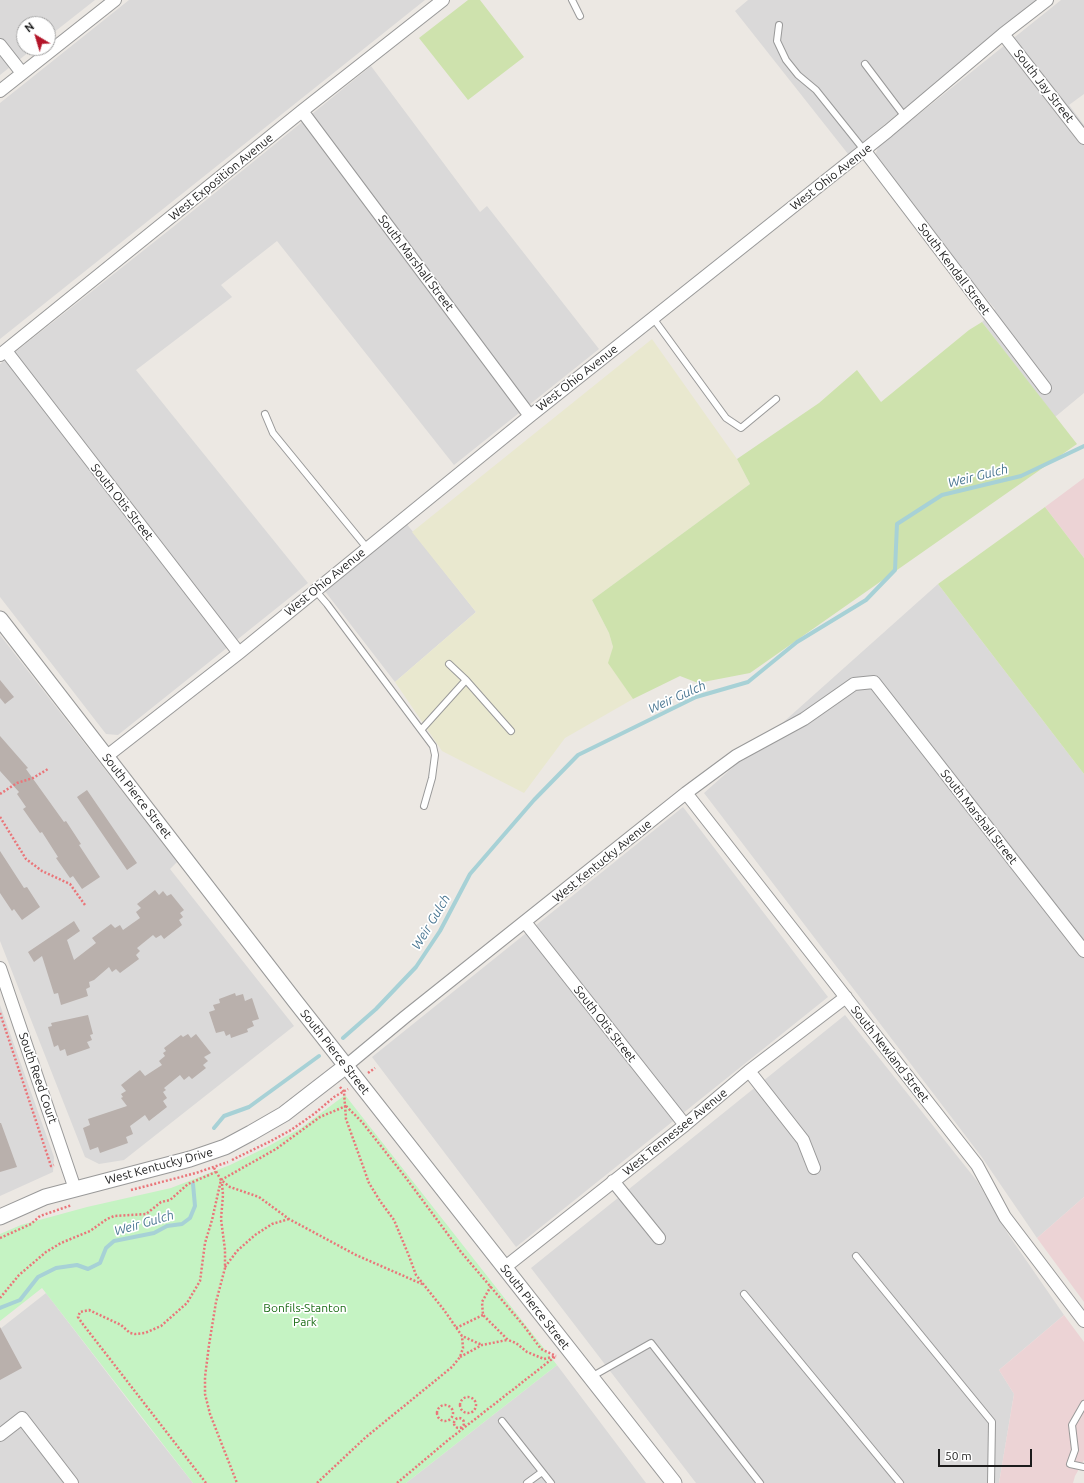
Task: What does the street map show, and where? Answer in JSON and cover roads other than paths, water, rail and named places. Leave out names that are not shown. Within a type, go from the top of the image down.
[{"type":"street","points":[[0,91],[115,0]]},
{"type":"street","name":"West Exposition Avenue","points":[[3,353],[302,111],[443,0]]},
{"type":"street","name":"West Ohio Avenue","points":[[107,756],[239,653],[530,416],[905,117],[1047,0]]},
{"type":"street","name":"South Jay Street","points":[[1004,34],[1084,138]]},
{"type":"street","points":[[0,45],[22,73]]},
{"type":"street","name":"South Marshall Street","points":[[302,111],[530,416]]},
{"type":"street","name":"South Kendall Street","points":[[864,150],[1045,388]]},
{"type":"street","name":"South Otis Street","points":[[3,353],[239,653]]},
{"type":"street","name":"South Pierce Street","points":[[0,619],[346,1066],[674,1483]]},
{"type":"street","name":"South Marshall Street","points":[[874,682],[1084,951]]},
{"type":"street","name":"West Kentucky Avenue","points":[[346,1066],[404,1017],[686,793],[736,756],[804,719],[854,684],[874,682]]},
{"type":"street","name":"South Newland Street","points":[[686,793],[977,1165],[1005,1217],[1084,1321]]},
{"type":"street","name":"South Otis Street","points":[[525,922],[685,1125]]},
{"type":"street","name":"South Reed Court","points":[[1,976],[75,1189]]},
{"type":"street","name":"West Tennessee Avenue","points":[[504,1268],[685,1125],[749,1072],[846,997]]},
{"type":"street","name":"West Kentucky Drive","points":[[0,1217],[45,1197],[190,1159],[225,1147],[284,1114],[346,1066]]},
{"type":"street","points":[[749,1072],[802,1140],[814,1168]]},
{"type":"street","points":[[613,1181],[659,1238]]},
{"type":"street","points":[[0,1435],[22,1418],[72,1483]]},
{"type":"lane","points":[[572,0],[580,16]]},
{"type":"lane","points":[[779,26],[777,41],[786,60],[798,75],[816,90],[864,150]]},
{"type":"lane","points":[[865,64],[905,117]]},
{"type":"lane","points":[[653,318],[726,418],[741,428],[776,399]]},
{"type":"lane","points":[[265,414],[276,437],[367,548]]},
{"type":"lane","points":[[315,590],[433,746],[435,755],[432,778],[424,806]]},
{"type":"lane","points":[[449,664],[466,680],[511,731]]},
{"type":"lane","points":[[421,730],[466,680]]},
{"type":"lane","points":[[856,1256],[992,1422],[991,1483]]},
{"type":"lane","points":[[744,1294],[900,1483]]},
{"type":"lane","points":[[591,1378],[651,1343],[760,1483]]},
{"type":"lane","points":[[1084,1404],[1072,1425],[1075,1450],[1070,1464],[1084,1467]]},
{"type":"lane","points":[[502,1421],[551,1483]]},
{"type":"lane","points":[[527,1483],[542,1472]]},
{"type":"waterway","name":"Weir Gulch","points":[[343,1038],[376,1009],[416,967],[440,931],[470,874],[534,800],[578,755],[696,697],[748,682],[797,642],[866,600],[895,570],[897,524],[942,495],[1021,476],[1084,446]]},
{"type":"waterway","name":"Weir Gulch","points":[[214,1128],[224,1116],[249,1107],[319,1056]]},
{"type":"waterway","name":"Weir Gulch","points":[[0,1308],[20,1300],[38,1277],[56,1268],[77,1265],[88,1269],[100,1263],[106,1248],[114,1241],[154,1233],[167,1226],[182,1224],[190,1218],[195,1206],[193,1184]]},
{"type":"park label","name":"Bonfils-Stanton Park","points":[[305,1315]]}]
